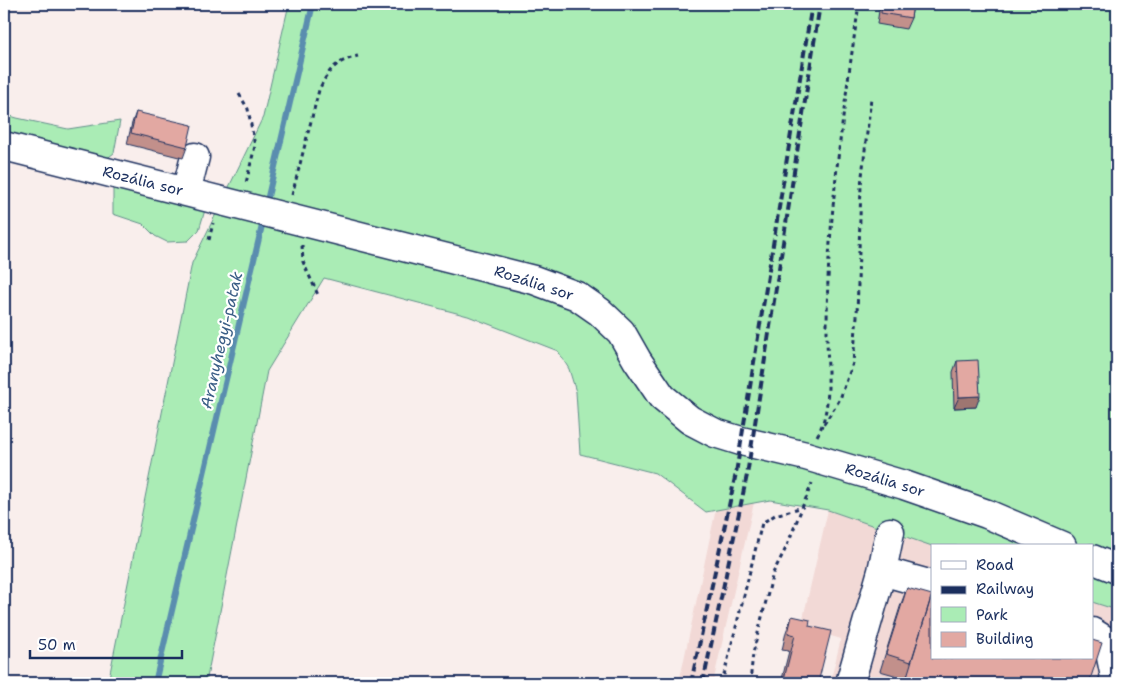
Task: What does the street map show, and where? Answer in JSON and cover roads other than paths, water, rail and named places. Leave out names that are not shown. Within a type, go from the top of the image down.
[{"type":"street","name":"Rozália sor","points":[[4,146],[534,280],[577,296],[600,312],[621,332],[662,398],[690,420],[715,433],[806,456],[904,485],[953,502],[1057,544]]},
{"type":"street","points":[[186,192],[195,158]]},
{"type":"street","points":[[850,683],[882,571],[890,532]]},
{"type":"street","points":[[1094,560],[1117,569]]},
{"type":"street","points":[[882,571],[931,585]]},
{"type":"street","points":[[1094,633],[1108,642],[1115,677],[1113,683]]},
{"type":"waterway","name":"Aranyhegyi-patak","points":[[266,205],[313,4]]},
{"type":"waterway","name":"Aranyhegyi-patak","points":[[155,683],[264,217]]},
{"type":"railway","points":[[691,683],[736,473],[812,4]]},
{"type":"railway","points":[[703,683],[747,475],[820,4]]}]
